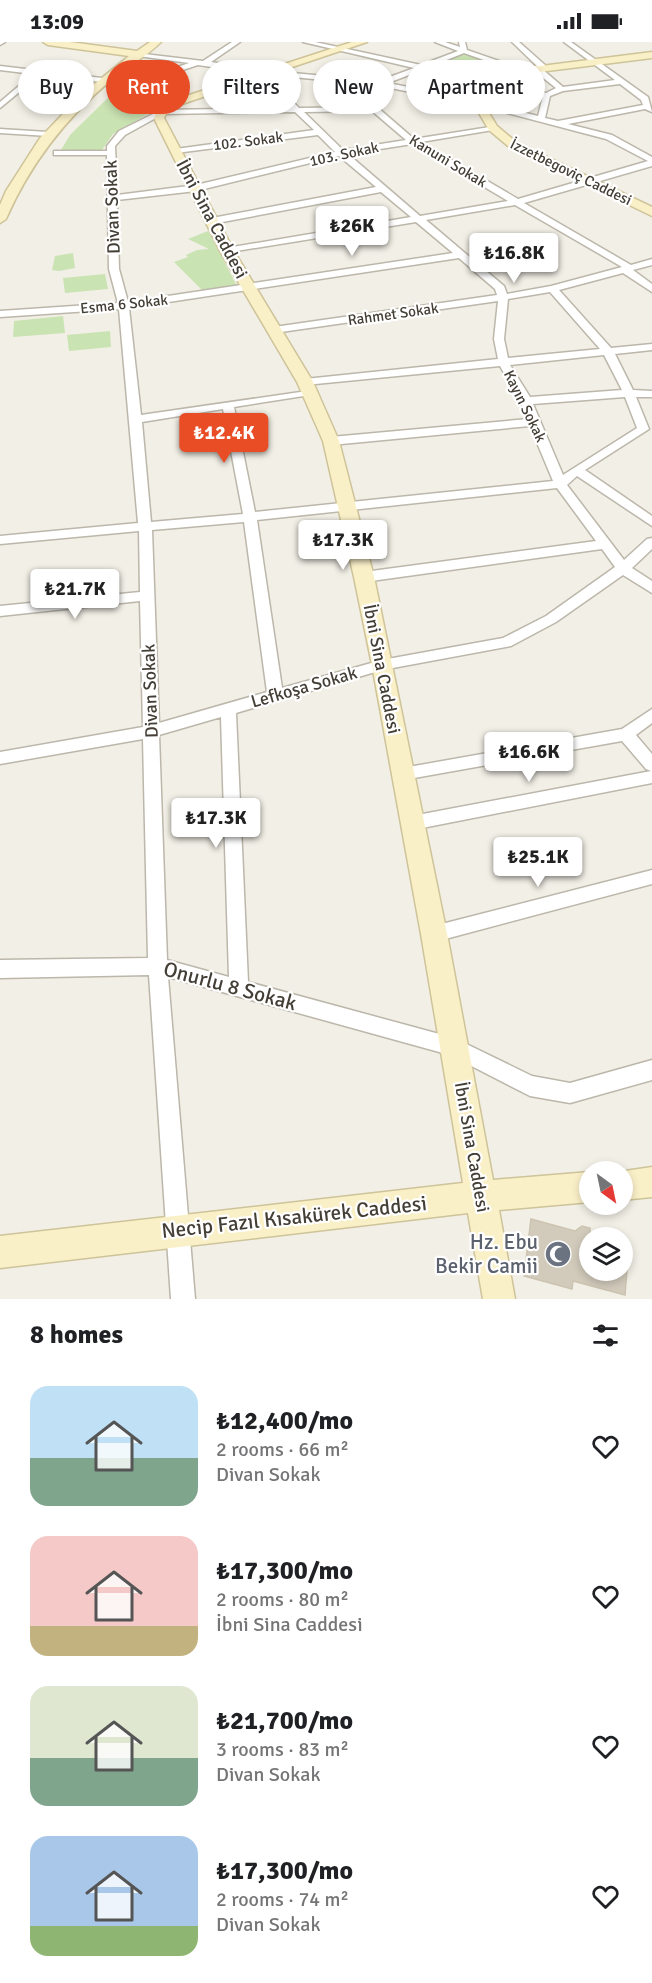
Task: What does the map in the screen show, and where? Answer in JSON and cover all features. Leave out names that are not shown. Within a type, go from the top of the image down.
[{"type":"street","points":[[48,42],[202,63]]},
{"type":"street","points":[[0,219],[13,192],[48,134],[102,80],[156,42]]},
{"type":"street","points":[[207,60],[237,42]]},
{"type":"street","points":[[306,42],[406,65]]},
{"type":"street","points":[[301,63],[362,42]]},
{"type":"street","points":[[438,42],[491,60]]},
{"type":"street","points":[[462,42],[464,51]]},
{"type":"street","points":[[515,42],[532,60]]},
{"type":"street","points":[[567,42],[649,103]]},
{"type":"street","points":[[441,60],[464,51]]},
{"type":"street","points":[[545,66],[652,55]]},
{"type":"street","points":[[190,67],[202,63]]},
{"type":"street","points":[[0,68],[18,70]]},
{"type":"street","points":[[545,73],[561,89]]},
{"type":"street","points":[[94,79],[102,80]]},
{"type":"street","points":[[545,94],[561,89],[621,82]]},
{"type":"street","points":[[0,106],[18,90]]},
{"type":"street","points":[[541,119],[548,95]]},
{"type":"street","points":[[560,123],[649,103]]},
{"type":"street","points":[[301,112],[341,153],[500,288],[503,298]]},
{"type":"street","name":"Divan Sokak","points":[[157,114],[117,136],[110,153],[114,269],[124,306],[145,528],[158,966],[183,1299]]},
{"type":"street","name":"İbni Sina Caddesi","points":[[165,114],[160,120],[228,251],[308,387],[331,441],[364,577],[382,665],[434,934],[499,1299]]},
{"type":"street","name":"Kanuni Sokak","points":[[379,114],[411,140],[628,269],[652,289]]},
{"type":"street","name":"İzzetbegoviç Caddesi","points":[[485,114],[493,128],[503,138],[525,151],[652,212]]},
{"type":"street","points":[[521,114],[609,137],[652,162]]},
{"type":"street","name":"103. Sokak","points":[[112,198],[196,188],[341,153],[493,128]]},
{"type":"street","points":[[0,131],[48,134]]},
{"type":"street","name":"102. Sokak","points":[[176,151],[320,132]]},
{"type":"street","points":[[57,153],[110,153]]},
{"type":"street","points":[[228,251],[516,202],[592,182],[652,162]]},
{"type":"street","points":[[212,221],[382,189]]},
{"type":"street","name":"Esma 6 Sokak","points":[[0,314],[124,306],[460,255]]},
{"type":"street","name":"Rahmet Sokak","points":[[274,330],[503,298],[552,289],[652,262]]},
{"type":"street","points":[[0,540],[250,518],[560,484],[578,470],[647,430],[608,352],[590,328],[552,289]]},
{"type":"street","name":"Kayın Sokak","points":[[503,298],[499,339],[504,363],[526,401],[560,484],[607,543],[623,568]]},
{"type":"street","points":[[136,419],[228,405],[308,387],[652,347]]},
{"type":"street","points":[[526,401],[630,393],[652,394]]},
{"type":"street","points":[[228,405],[250,518],[274,696]]},
{"type":"street","points":[[331,441],[534,422]]},
{"type":"street","points":[[578,470],[652,522]]},
{"type":"street","name":"Lefkoşa Sokak","points":[[0,758],[152,731],[382,665],[506,642],[550,619],[623,568],[652,542]]},
{"type":"street","points":[[364,577],[607,543]]},
{"type":"street","points":[[623,568],[652,588]]},
{"type":"street","points":[[0,611],[147,596]]},
{"type":"street","points":[[228,709],[239,988]]},
{"type":"street","points":[[403,774],[626,734],[652,716]]},
{"type":"street","points":[[626,734],[652,765]]},
{"type":"street","points":[[412,824],[652,777]]},
{"type":"street","points":[[434,934],[652,877]]},
{"type":"street","name":"Onurlu 8 Sokak","points":[[0,969],[158,966],[454,1047],[530,1086],[570,1093],[652,1070]]},
{"type":"street","points":[[633,1184],[652,1182]]},
{"type":"street","name":"Necip Fazıl Kısakürek Caddesi","points":[[0,1252],[481,1196],[579,1188]]},
{"type":"green space","points":[[464,53],[484,60],[446,60]]},
{"type":"green space","points":[[106,100],[106,114],[148,114],[113,134],[102,150],[61,150],[70,135]]},
{"type":"green space","points":[[208,231],[237,286],[203,291],[174,262],[188,257],[186,255],[197,250],[209,249],[188,239]]},
{"type":"green space","points":[[73,253],[75,268],[52,270],[55,256]]},
{"type":"green space","points":[[105,274],[108,289],[65,293],[63,278]]},
{"type":"green space","points":[[63,316],[65,333],[13,337],[14,321]]},
{"type":"green space","points":[[110,331],[111,347],[69,351],[67,335]]},
{"type":"building","name":"Hz. Ebu Bekir Camii","points":[[531,1219],[575,1231],[579,1228],[579,1281],[626,1281],[625,1295],[573,1281],[572,1289],[524,1276]]},
{"type":"place","name":"Hz. Ebu Bekir Camii","points":[[558,1254]]}]
